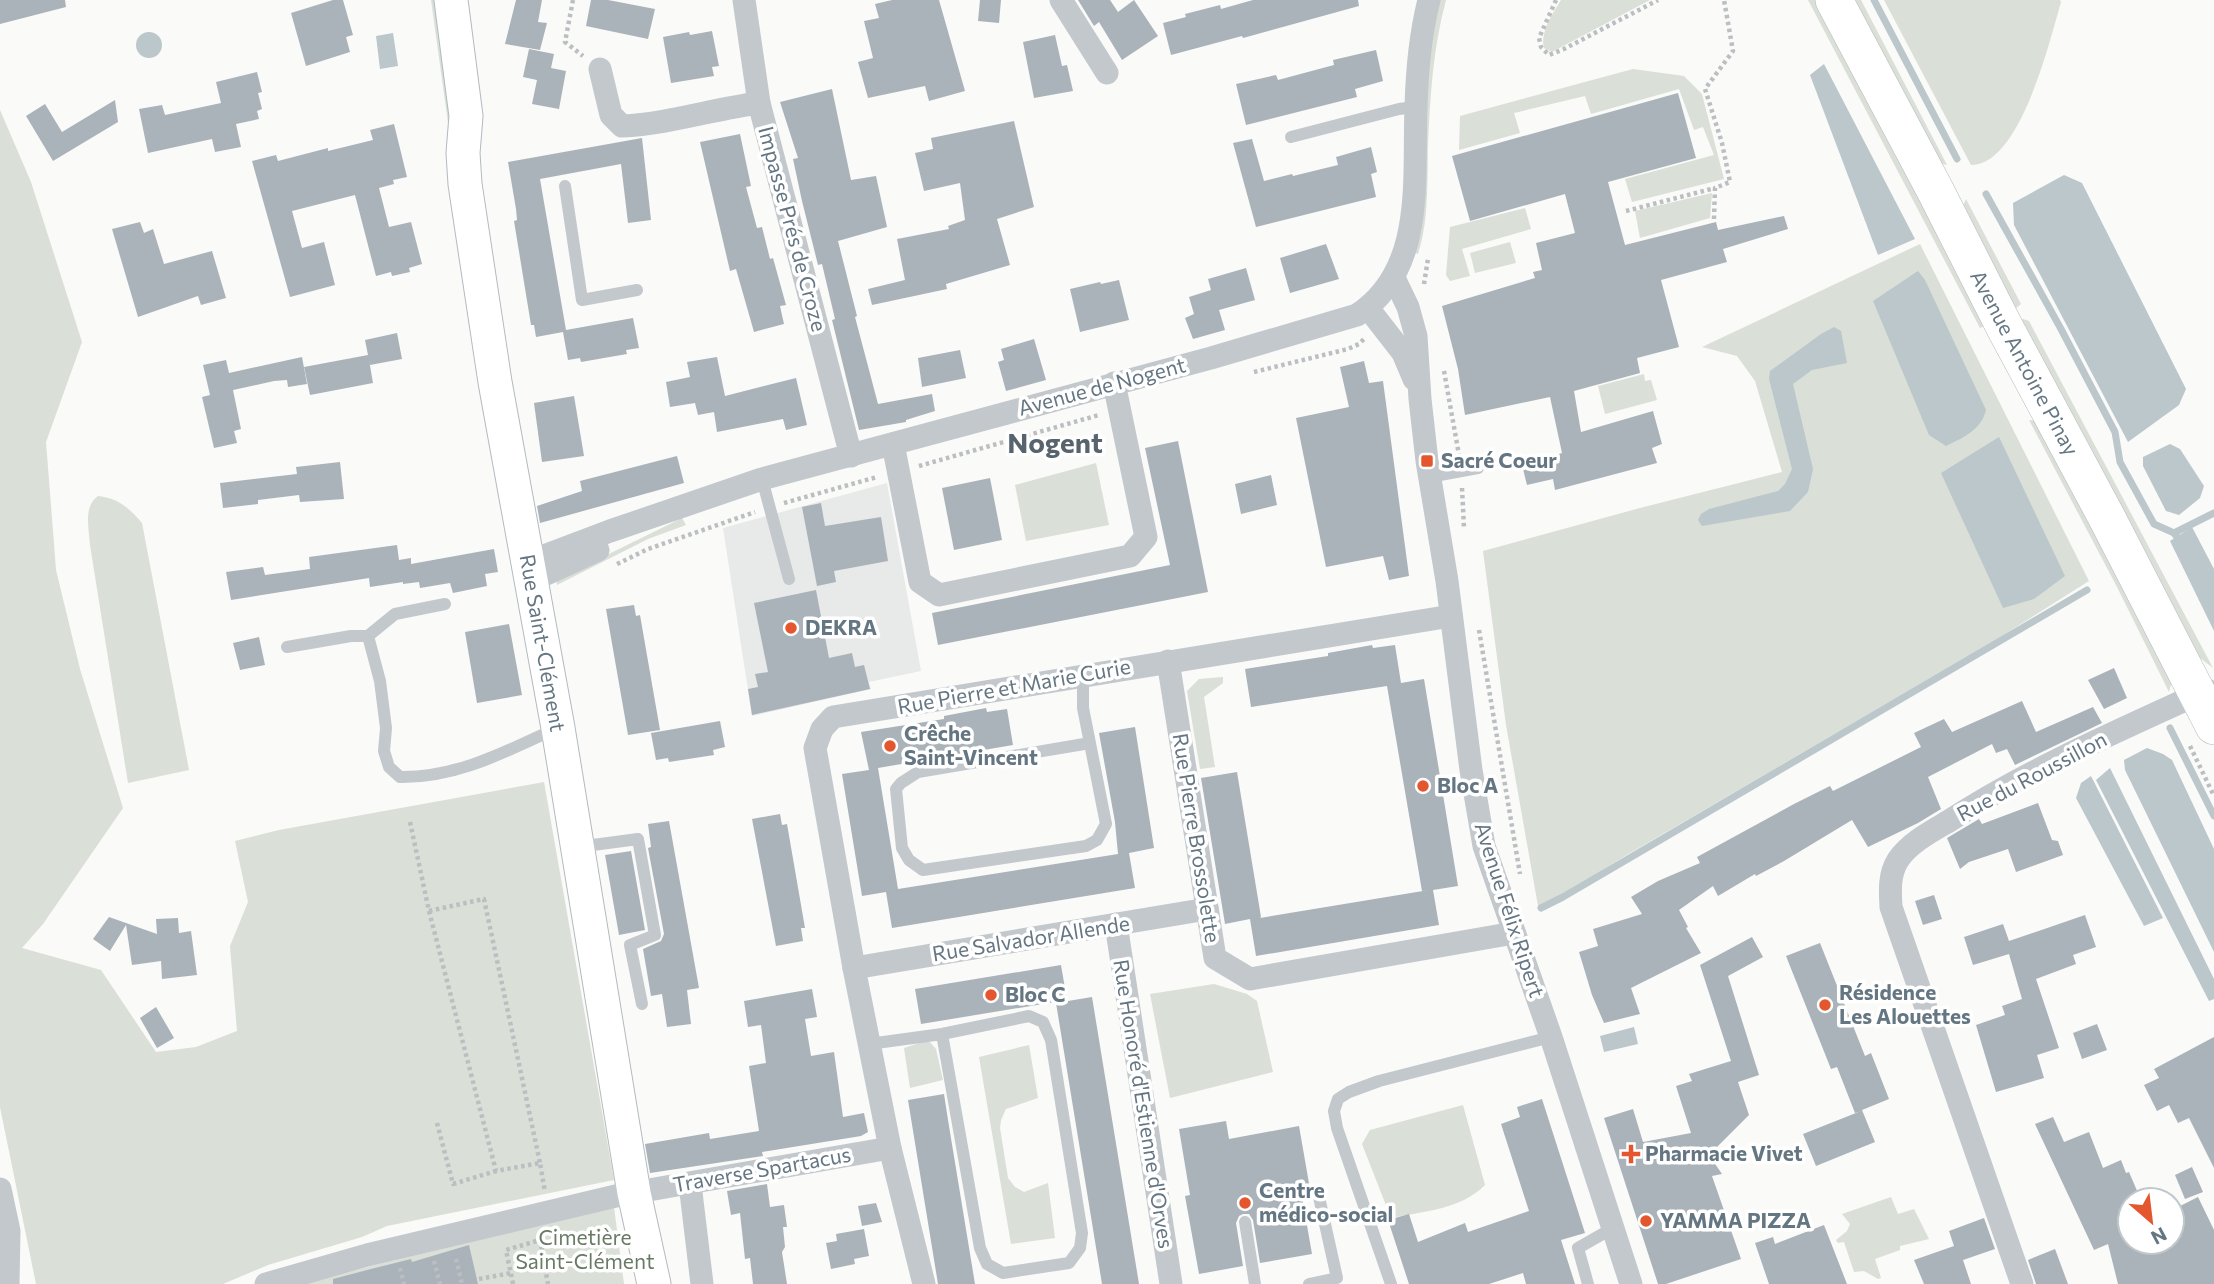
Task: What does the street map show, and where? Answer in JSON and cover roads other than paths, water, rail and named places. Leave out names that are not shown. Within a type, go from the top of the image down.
[{"type":"main road","name":"Rue Saint-Clément","points":[[451,0],[466,116],[463,153],[466,184],[495,382],[558,728],[634,1193],[654,1284]]},
{"type":"main road","name":"Avenue Antoine Pinay","points":[[1834,0],[2206,690],[2201,734]]},
{"type":"street","name":"Impasse Prés de Croze","points":[[744,0],[759,103],[851,456]]},
{"type":"street","points":[[1061,0],[1107,74]]},
{"type":"street","points":[[1394,278],[1411,229],[1422,27],[1429,0]]},
{"type":"street","points":[[600,69],[611,115],[622,126],[759,103]]},
{"type":"street","name":"Avenue de Nogent","points":[[530,572],[676,508],[762,479],[1261,344],[1357,315],[1368,308],[1394,278]]},
{"type":"street","name":"Avenue Félix Ripert","points":[[1394,278],[1408,307],[1416,336],[1429,477],[1484,846],[1551,1037],[1631,1284]]},
{"type":"street","name":"Avenue Félix Ripert","points":[[1368,308],[1403,353],[1413,374],[1420,399]]},
{"type":"street","points":[[893,444],[920,582],[939,595],[1130,556],[1146,537],[1114,383]]},
{"type":"street","name":"Rue Pierre et Marie Curie","points":[[854,968],[816,748],[822,729],[833,717],[1451,616]]},
{"type":"street","name":"Rue Pierre Brossolette","points":[[1168,661],[1215,958],[1250,979],[1514,933]]},
{"type":"street","name":"Rue du Roussillon","points":[[2022,1284],[1891,907],[1892,875],[1898,860],[1909,848],[1973,805],[2009,784],[2206,690]]},
{"type":"street","name":"Rue Salvador Allende","points":[[854,968],[1208,909]]},
{"type":"street","name":"Rue Honoré d'Estienne d'Orves","points":[[1116,925],[1171,1284]]},
{"type":"street","points":[[854,968],[890,1147],[924,1284]]},
{"type":"street","name":"Traverse Spartacus","points":[[265,1284],[367,1255],[634,1193],[890,1147]]},
{"type":"street","points":[[690,1184],[702,1284]]},
{"type":"street","points":[[0,1189],[9,1231],[8,1284]]},
{"type":"lane","points":[[1292,137],[1416,107]]},
{"type":"lane","points":[[565,186],[582,300],[637,290]]},
{"type":"lane","points":[[1429,477],[1478,468]]},
{"type":"lane","points":[[762,479],[789,579]]},
{"type":"lane","points":[[287,647],[351,636],[368,636],[395,614],[445,604]]},
{"type":"lane","points":[[368,636],[380,681],[386,727],[384,751],[389,767],[400,777],[419,777],[468,767],[558,728]]},
{"type":"lane","points":[[1083,675],[1083,708],[1090,743],[1106,824],[1097,841],[1086,846],[923,870],[909,860],[902,848],[896,789],[918,772],[1090,743]]},
{"type":"lane","points":[[577,847],[638,839],[656,935],[630,945],[642,1004]]},
{"type":"lane","points":[[869,1044],[942,1034],[1029,1016],[1043,1022],[1051,1040],[1082,1233],[1080,1248],[1069,1263],[1003,1273],[987,1265],[980,1248],[942,1034]]},
{"type":"lane","points":[[1391,1284],[1336,1128],[1334,1111],[1338,1099],[1349,1092],[1379,1082],[1551,1037]]},
{"type":"lane","points":[[1310,1284],[1337,1278],[1319,1197]]},
{"type":"lane","points":[[1245,1222],[1255,1284]]},
{"type":"lane","points":[[1588,1284],[1578,1248],[1613,1228]]},
{"type":"waterway","points":[[1874,0],[1957,159]]},
{"type":"waterway","points":[[1986,194],[2115,432],[2120,462],[2154,524],[2174,533],[2181,543]]},
{"type":"waterway","points":[[2174,533],[2214,513]]},
{"type":"waterway","points":[[1541,908],[2087,590]]},
{"type":"waterway","points":[[2170,728],[2214,816]]},
{"type":"place","name":"Sacré Coeur","points":[[1427,461]]},
{"type":"place","name":"DEKRA","points":[[791,628]]},
{"type":"place","name":"Crêche Saint-Vincent","points":[[890,746]]},
{"type":"place","name":"Bloc A","points":[[1423,786]]},
{"type":"place","name":"Bloc C","points":[[991,995]]},
{"type":"place","name":"Résidence Les Alouettes","points":[[1825,1005]]},
{"type":"place","name":"Pharmacie Vivet","points":[[1631,1154]]},
{"type":"place","name":"Centre médico-social","points":[[1245,1203]]},
{"type":"place","name":"YAMMA PIZZA","points":[[1646,1221]]},
{"type":"district","name":"Nogent","points":[[1055,443]]},
{"type":"park label","name":"Cimetière Saint-Clément","points":[[585,1250]]}]
